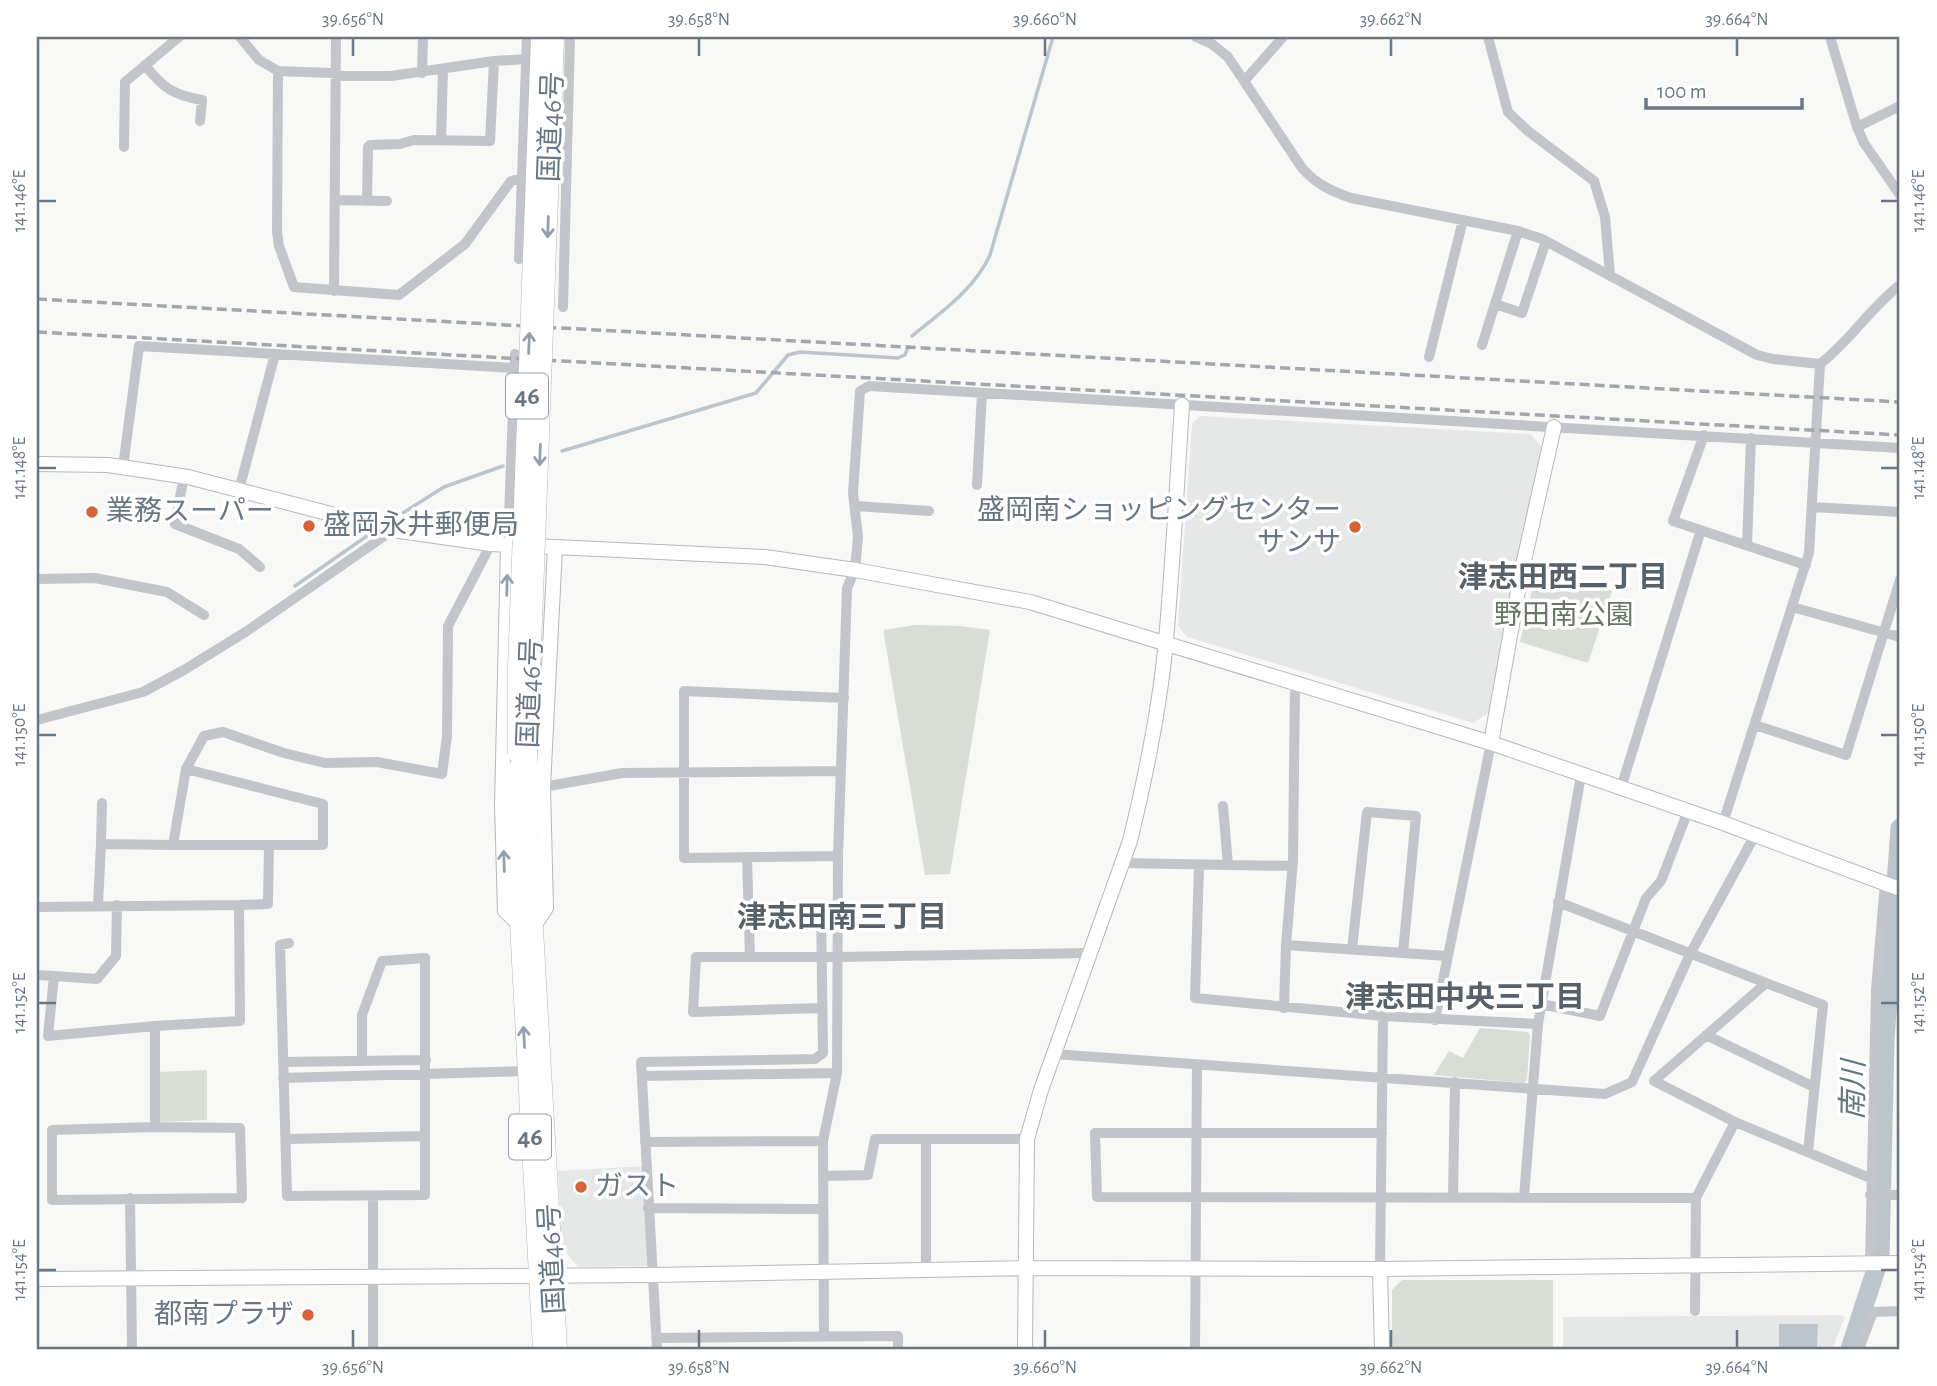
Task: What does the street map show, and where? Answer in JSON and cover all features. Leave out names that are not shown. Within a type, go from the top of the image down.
[{"type":"highway","name":"国道46号","points":[[523,754],[517,668],[540,37]]},
{"type":"highway","name":"国道46号","points":[[542,1349],[546,1276],[526,926],[516,821],[523,754],[555,37]]},
{"type":"highway","name":"国道46号","points":[[526,926],[526,1071],[546,1276],[558,1349]]},
{"type":"street","points":[[240,37],[259,60],[278,71],[391,76],[494,61],[527,59]]},
{"type":"street","points":[[334,291],[337,75],[335,37]]},
{"type":"street","points":[[422,73],[423,37]]},
{"type":"street","points":[[519,259],[527,37]]},
{"type":"street","points":[[563,307],[570,37]]},
{"type":"street","points":[[1196,37],[1212,44],[1228,57],[1313,181],[1351,198],[1518,231],[1546,241],[1757,355],[1820,364],[1837,351],[1883,298],[1900,285]]},
{"type":"street","points":[[1245,80],[1283,37]]},
{"type":"street","points":[[1488,37],[1508,112],[1528,131],[1594,181],[1605,217],[1610,275]]},
{"type":"street","points":[[1830,37],[1864,143],[1900,195]]},
{"type":"street","points":[[124,146],[125,82],[176,38]]},
{"type":"street","points":[[367,201],[370,145],[400,144],[414,140],[490,141],[494,61]]},
{"type":"street","points":[[145,65],[158,81],[177,95],[202,100],[200,121]]},
{"type":"street","points":[[441,140],[443,70]]},
{"type":"street","points":[[278,71],[277,232],[279,246],[294,288],[399,295],[465,244],[511,181],[523,178]]},
{"type":"street","points":[[1857,127],[1900,106]]},
{"type":"street","points":[[335,200],[387,201]]},
{"type":"street","points":[[1429,357],[1463,220]]},
{"type":"street","points":[[1482,345],[1518,231]]},
{"type":"street","points":[[1495,304],[1522,313],[1546,241]]},
{"type":"street","points":[[123,467],[139,346],[514,368]]},
{"type":"street","points":[[239,490],[275,354]]},
{"type":"street","points":[[515,354],[502,808],[505,911],[526,926],[546,908],[543,787],[555,548]]},
{"type":"street","points":[[1723,823],[1810,553],[1820,364]]},
{"type":"street","points":[[824,1336],[822,1141],[837,1073],[838,856],[847,588],[855,570],[858,537],[853,493],[860,391],[869,386],[1900,448]]},
{"type":"street","points":[[977,485],[982,393]]},
{"type":"street","points":[[1025,1349],[1027,1139],[1121,863],[1136,813],[1154,731],[1166,643],[1182,405]]},
{"type":"street","points":[[1435,1020],[1491,743],[1521,574],[1554,427]]},
{"type":"street","points":[[1704,435],[1674,521],[1806,565]]},
{"type":"street","points":[[1747,545],[1751,438]]},
{"type":"street","points":[[37,464],[123,467],[184,476],[391,529],[491,544],[765,557],[855,570],[1030,602],[1491,743],[1723,823],[1900,889]]},
{"type":"street","points":[[184,476],[175,524],[239,550],[260,567]]},
{"type":"street","points":[[856,506],[929,511]]},
{"type":"street","points":[[1812,507],[1900,512]]},
{"type":"street","points":[[37,720],[143,692],[184,670],[247,631],[391,529]]},
{"type":"street","points":[[1621,788],[1701,530]]},
{"type":"street","points":[[173,845],[186,769],[204,736],[223,732],[284,753],[325,763],[377,762],[442,774],[447,736],[448,626],[491,544]]},
{"type":"street","points":[[37,579],[94,578],[167,592],[204,615]]},
{"type":"street","points":[[1755,725],[1846,755],[1900,580]]},
{"type":"street","points":[[1793,607],[1900,637]]},
{"type":"street","points":[[1284,1008],[1292,866],[1294,683]]},
{"type":"street","points":[[838,856],[684,858],[684,691],[844,698]]},
{"type":"street","points":[[101,844],[323,845],[323,804],[186,769]]},
{"type":"street","points":[[543,787],[622,773],[841,771]]},
{"type":"street","points":[[1524,1197],[1538,1024],[1581,775]]},
{"type":"street","points":[[98,905],[102,803]]},
{"type":"street","points":[[1223,806],[1228,865]]},
{"type":"street","points":[[1541,1004],[1600,1016],[1646,898],[1661,881],[1688,811]]},
{"type":"street","points":[[1352,949],[1367,812],[1416,816],[1403,953]]},
{"type":"street","points":[[1054,1054],[1605,1094],[1632,1082],[1690,954],[1755,835]]},
{"type":"street","points":[[37,907],[268,904],[269,845]]},
{"type":"street","points":[[747,858],[750,957]]},
{"type":"street","points":[[1121,863],[1292,866]]},
{"type":"street","points":[[1199,864],[1195,998],[1435,1020],[1538,1024]]},
{"type":"street","points":[[1870,1264],[1876,990],[1885,883]]},
{"type":"street","points":[[1558,902],[1823,1005],[1808,1152]]},
{"type":"street","points":[[37,975],[97,979],[116,956],[117,905]]},
{"type":"street","points":[[54,976],[48,1035],[240,1021],[239,905]]},
{"type":"street","points":[[821,906],[823,1052],[815,1059],[641,1062],[656,1344],[824,1336],[898,1336],[898,1349]]},
{"type":"street","points":[[289,943],[280,945],[287,1196],[425,1195],[425,958],[382,961],[362,1015],[362,1060]]},
{"type":"street","points":[[1286,945],[1447,956]]},
{"type":"street","points":[[822,1008],[694,1012],[696,957],[1089,953]]},
{"type":"street","points":[[1766,985],[1654,1081],[1735,1122],[1870,1178]]},
{"type":"street","points":[[1382,1349],[1380,1269],[1383,1016]]},
{"type":"street","points":[[155,1026],[155,1127]]},
{"type":"street","points":[[1706,1035],[1814,1087]]},
{"type":"street","points":[[283,1062],[426,1060]]},
{"type":"street","points":[[1195,1349],[1197,1064]]},
{"type":"street","points":[[283,1078],[526,1071]]},
{"type":"street","points":[[642,1076],[837,1073]]},
{"type":"street","points":[[1453,1197],[1455,1082]]},
{"type":"street","points":[[1695,1311],[1696,1198],[1735,1122]]},
{"type":"street","points":[[155,1127],[240,1128],[242,1198],[52,1200],[52,1130],[155,1127]]},
{"type":"street","points":[[1382,1133],[1096,1133],[1097,1197],[1696,1198]]},
{"type":"street","points":[[287,1139],[424,1136]]},
{"type":"street","points":[[822,1175],[868,1175],[875,1139],[1027,1139]]},
{"type":"street","points":[[926,1139],[926,1269]]},
{"type":"street","points":[[645,1142],[822,1141]]},
{"type":"street","points":[[1870,1195],[1900,1195]]},
{"type":"street","points":[[373,1197],[373,1349]]},
{"type":"street","points":[[131,1198],[132,1349]]},
{"type":"street","points":[[648,1208],[822,1209]]},
{"type":"street","points":[[37,1279],[132,1276],[652,1275],[1025,1268],[1380,1269],[1900,1263]]},
{"type":"street","points":[[1859,1349],[1873,1312],[1900,1311]]},
{"type":"shaded area","points":[[1200,416],[1530,434],[1543,448],[1489,713],[1473,723],[1187,637],[1178,626],[1192,424]]},
{"type":"shaded area","points":[[646,1166],[651,1266],[578,1267],[562,1247],[558,1171]]},
{"type":"shaded area","points":[[1563,1317],[1845,1317],[1832,1349],[1563,1349]]},
{"type":"shaded area","points":[[1779,1324],[1818,1324],[1817,1347],[1779,1347]]},
{"type":"green space","name":"野田南公園","points":[[1537,568],[1612,591],[1588,663],[1520,642]]},
{"type":"green space","points":[[915,625],[990,630],[950,874],[925,875],[884,635],[884,630]]},
{"type":"green space","points":[[1480,1028],[1528,1032],[1527,1080],[1524,1083],[1434,1075],[1449,1051],[1463,1058]]},
{"type":"green space","points":[[207,1070],[207,1120],[159,1122],[159,1072]]},
{"type":"green space","points":[[1402,1280],[1553,1280],[1553,1349],[1392,1349],[1392,1290]]},
{"type":"waterway","points":[[912,336],[966,290],[990,255],[1053,37]]},
{"type":"waterway","points":[[562,451],[756,393],[788,355],[800,352],[898,358],[905,355],[908,347]]},
{"type":"waterway","points":[[387,523],[444,487],[503,466]]},
{"type":"waterway","points":[[295,586],[377,529]]},
{"type":"waterway","name":"南川","points":[[1850,1349],[1880,1257],[1885,1040],[1900,828]]},
{"type":"railway","points":[[37,299],[1900,402]]},
{"type":"railway","points":[[37,332],[1900,435]]},
{"type":"place","name":"業務スーパー","points":[[92,512]]},
{"type":"place","name":"盛岡永井郵便局","points":[[309,526]]},
{"type":"place","name":"盛岡南ショッピングセンター サンサ","points":[[1355,527]]},
{"type":"place","name":"ガスト","points":[[581,1187]]},
{"type":"place","name":"都南プラザ","points":[[308,1315]]},
{"type":"district","name":"津志田西二丁目","points":[[1563,578]]},
{"type":"district","name":"津志田南三丁目","points":[[842,918]]},
{"type":"district","name":"津志田中央三丁目","points":[[1465,998]]}]
